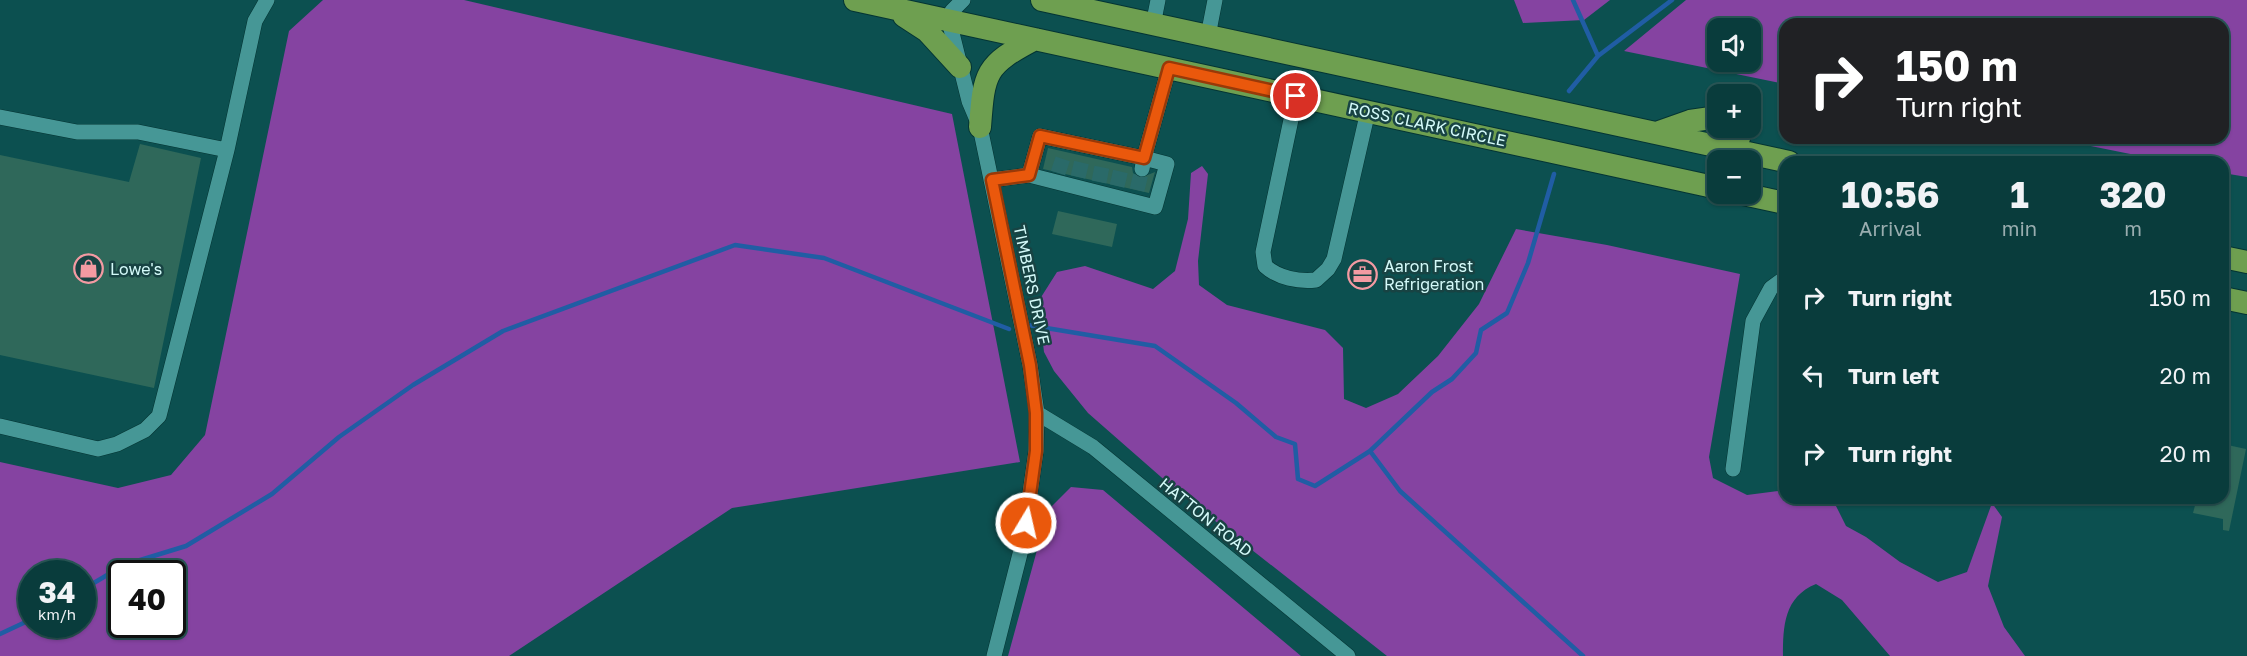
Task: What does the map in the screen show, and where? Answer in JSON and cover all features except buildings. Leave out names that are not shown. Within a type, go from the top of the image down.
[{"type":"highway","name":"ROSS CLARK CIRCLE","points":[[855,0],[899,4],[949,21],[1707,186]]},
{"type":"highway","points":[[1042,0],[1089,5],[1153,25],[1655,133],[1716,150]]},
{"type":"highway","points":[[899,4],[960,67]]},
{"type":"highway","points":[[980,127],[983,88],[988,74],[1006,54],[1035,39]]},
{"type":"highway","points":[[1655,133],[1690,121],[1707,119]]},
{"type":"highway","points":[[1761,158],[1779,161]]},
{"type":"highway","points":[[1695,183],[1707,178]]},
{"type":"highway","points":[[1761,198],[1779,202]]},
{"type":"highway","points":[[2229,258],[2247,262]]},
{"type":"highway","points":[[2229,299],[2247,303]]},
{"type":"street","points":[[0,426],[98,449],[117,444],[145,430],[159,416],[227,150],[255,21],[267,0]]},
{"type":"street","points":[[949,21],[952,11],[963,0]]},
{"type":"street","points":[[1153,25],[1158,0]]},
{"type":"street","points":[[1208,36],[1215,0]]},
{"type":"street","name":"TIMBERS DRIVE","points":[[949,21],[969,101],[980,127],[992,180],[1030,365],[1036,413],[1036,451],[1023,542],[994,656]]},
{"type":"street","points":[[1143,164],[1169,68]]},
{"type":"street","points":[[1296,96],[1263,252],[1265,266],[1273,273],[1284,277],[1316,280],[1328,269],[1342,226],[1368,111]]},
{"type":"street","points":[[0,117],[77,132],[138,132],[227,150]]},
{"type":"street","points":[[992,180],[1029,175],[1057,178],[1135,196],[1155,207],[1167,164],[1143,164],[1123,160],[1066,147],[1040,136],[1029,175]]},
{"type":"street","points":[[1733,469],[1753,321],[1771,288],[1779,282]]},
{"type":"street","name":"HATTON ROAD","points":[[1036,413],[1093,447],[1348,656]]},
{"type":"shaded area","points":[[323,0],[464,0],[952,114],[1020,462],[732,508],[509,656],[0,656],[0,462],[118,488],[171,475],[205,435],[289,31]]},
{"type":"shaded area","points":[[1514,0],[1610,0],[1584,20],[1523,23]]},
{"type":"shaded area","points":[[1686,0],[2247,0],[2247,177],[2229,174],[2229,156],[2140,156],[2081,144],[2229,144],[2229,18],[1779,18],[1779,83],[1726,72],[1761,72],[1761,18],[1707,18],[1707,68],[1624,51]]},
{"type":"shaded area","points":[[1202,166],[1208,174],[1198,261],[1199,285],[1227,305],[1325,330],[1343,348],[1344,399],[1366,408],[1398,394],[1438,356],[1479,304],[1516,229],[1607,245],[1740,274],[1709,457],[1713,478],[1747,495],[1779,490],[1779,504],[1835,504],[1846,526],[1866,537],[1900,562],[1938,582],[1967,572],[1993,504],[2002,517],[1988,586],[2004,627],[2025,656],[1890,656],[1842,600],[1816,584],[1805,590],[1791,605],[1785,623],[1783,656],[1387,656],[1177,491],[1088,413],[1054,371],[1044,352],[1038,302],[1057,272],[1085,266],[1153,289],[1175,271],[1188,219],[1191,173]]},
{"type":"shaded area","points":[[1071,487],[1103,490],[1301,656],[1008,656],[1048,510]]},
{"type":"waterway","points":[[1573,0],[1598,56]]},
{"type":"waterway","points":[[1569,91],[1598,56],[1672,0]]},
{"type":"waterway","points":[[1028,325],[1155,346],[1236,403],[1276,437],[1295,444],[1298,479],[1315,486],[1370,451],[1432,392],[1452,379],[1476,353],[1481,330],[1507,313],[1528,263],[1554,174]]},
{"type":"waterway","points":[[96,582],[124,565],[186,546],[272,494],[339,437],[413,385],[503,331],[735,245],[824,258],[1009,329]]},
{"type":"waterway","points":[[1370,451],[1400,491],[1583,656]]},
{"type":"waterway","points":[[0,634],[18,626]]},
{"type":"tunnel","points":[[1058,173],[1065,152]]},
{"type":"tunnel","points":[[1078,177],[1083,156]]},
{"type":"tunnel","points":[[1099,182],[1103,161]]},
{"type":"tunnel","points":[[1117,186],[1122,165]]},
{"type":"tunnel","points":[[1137,190],[1142,169]]},
{"type":"place","name":"Lowe's","points":[[89,269]]},
{"type":"place","name":"Aaron Frost Refrigeration","points":[[1363,275]]},
{"type":"route","points":[[1026,523],[1036,451],[1036,413],[1030,365],[992,180],[1029,175],[1040,136],[1144,158],[1169,68],[1296,96]]}]
